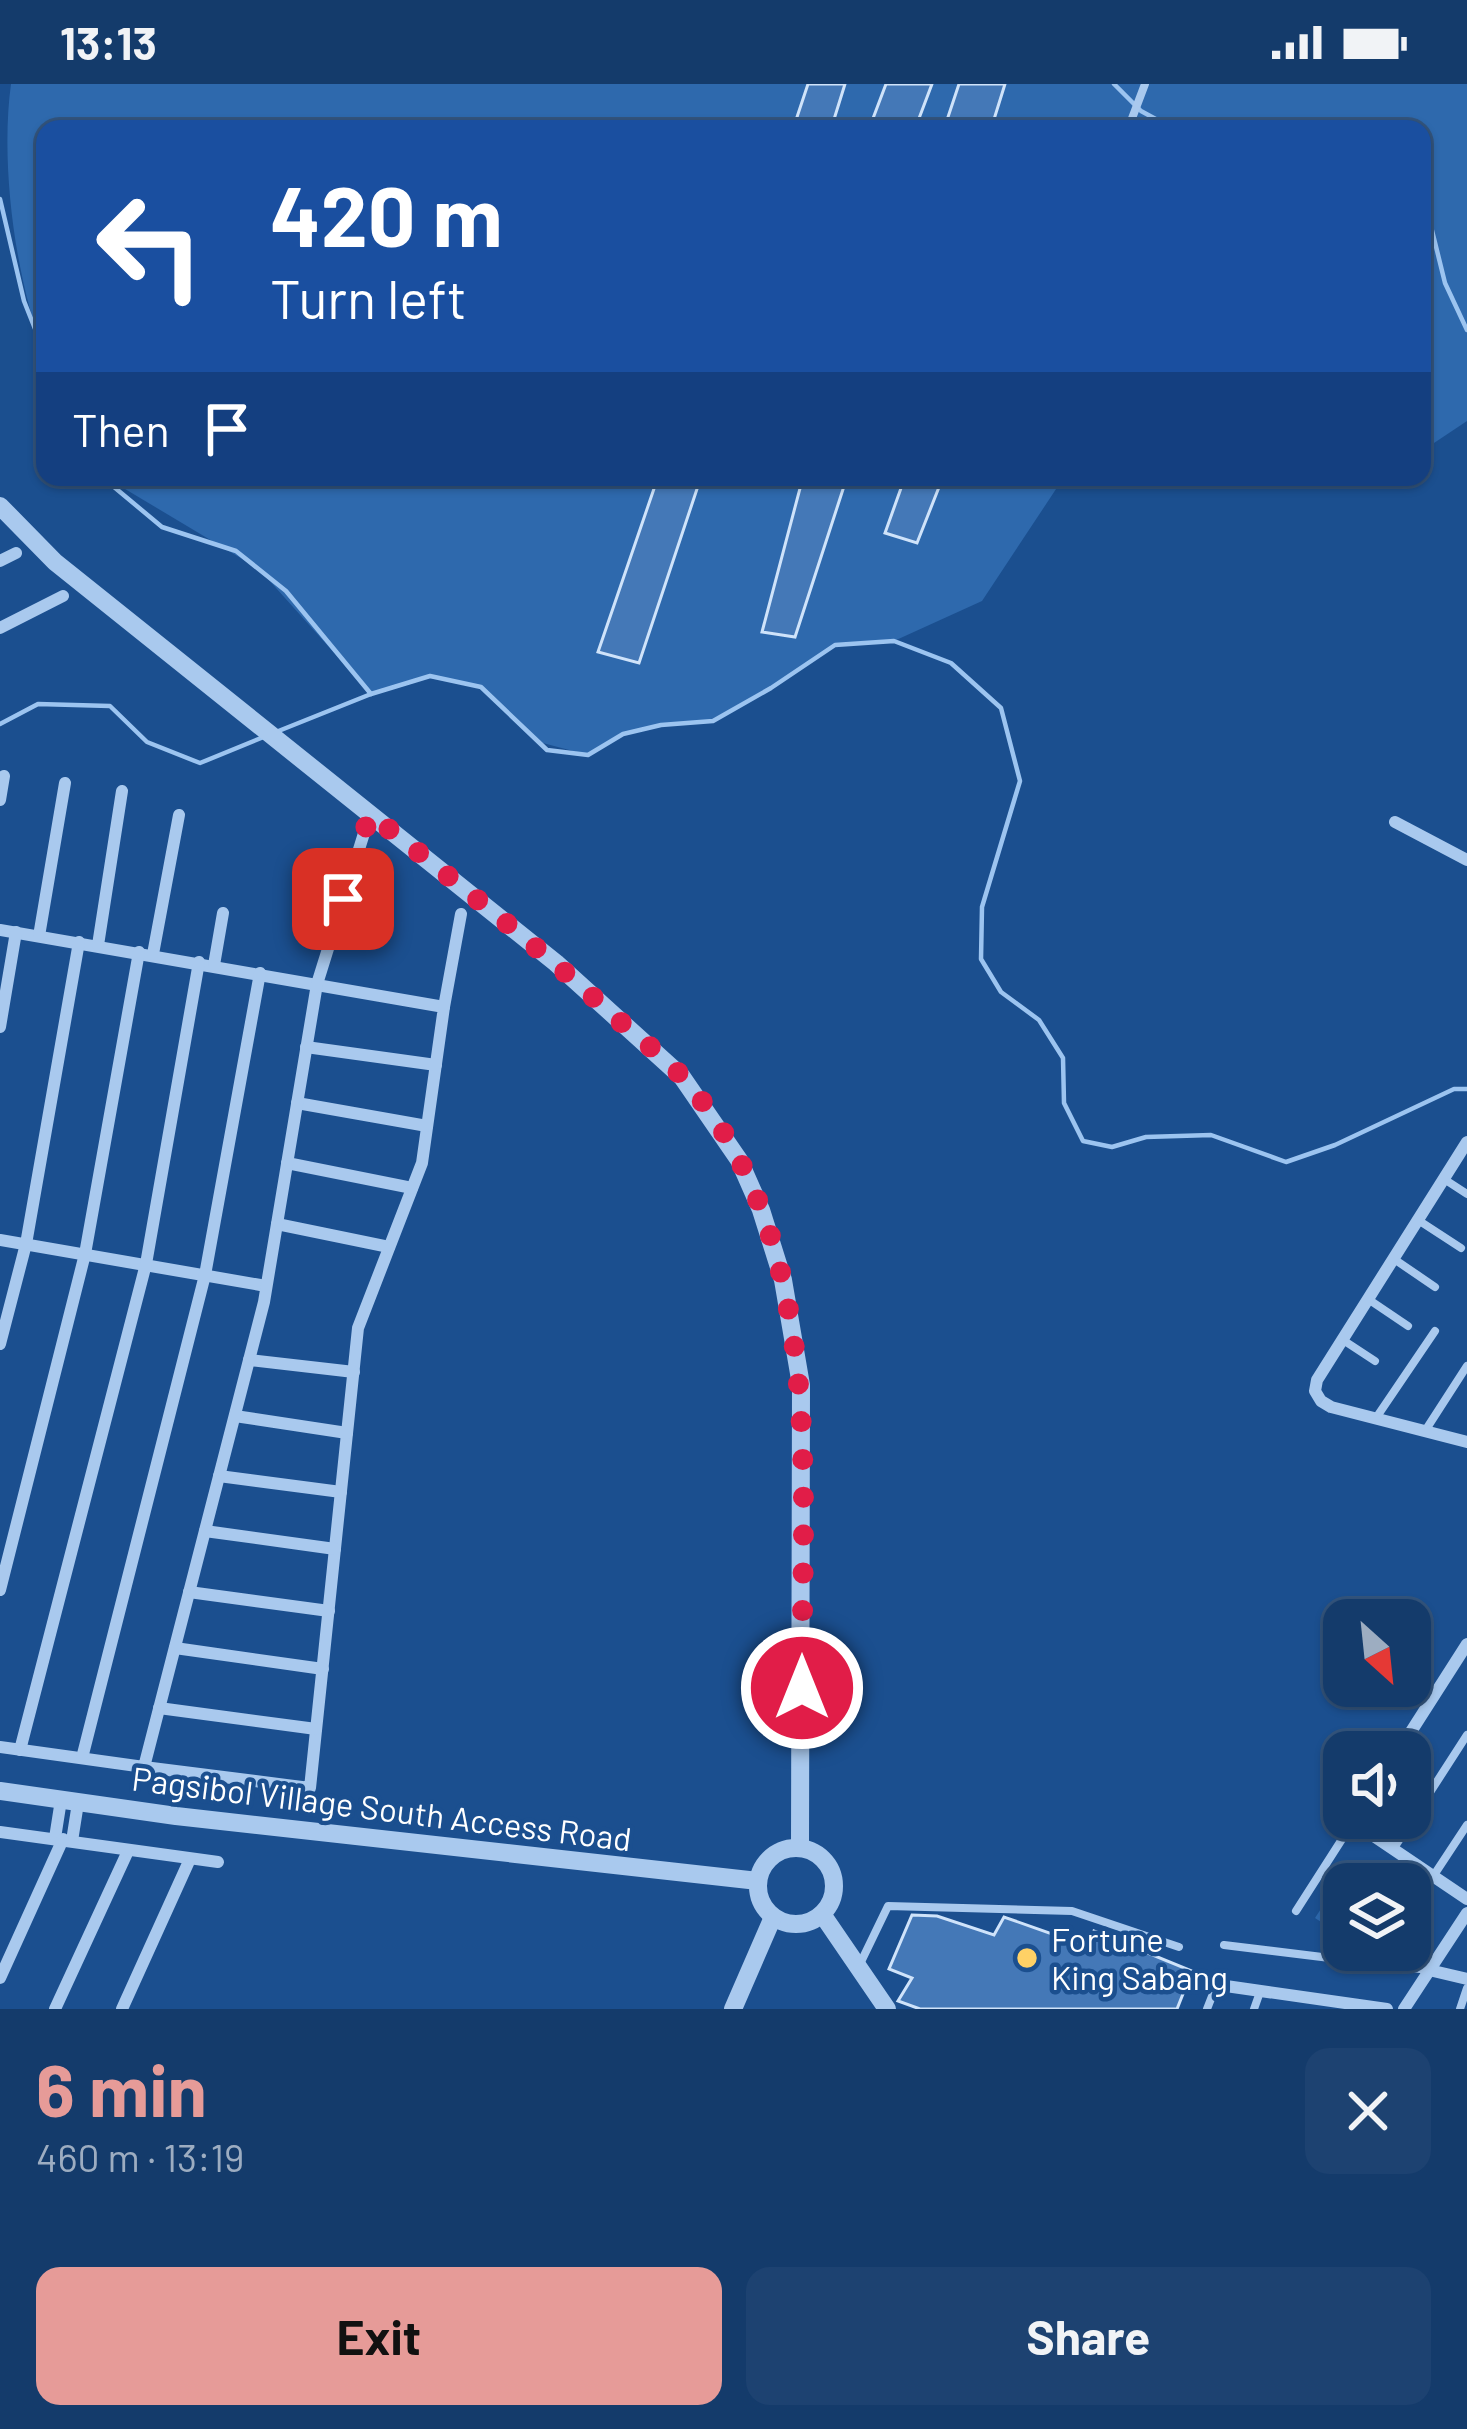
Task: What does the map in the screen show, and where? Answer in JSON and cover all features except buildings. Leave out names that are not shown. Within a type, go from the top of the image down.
[{"type":"street","points":[[0,506],[55,562],[556,963],[682,1077],[739,1160],[783,1280],[801,1384],[800,1848]]},
{"type":"street","points":[[0,561],[16,553]]},
{"type":"street","points":[[0,628],[63,596]]},
{"type":"street","points":[[0,800],[4,776]]},
{"type":"street","points":[[38,936],[65,783]]},
{"type":"street","points":[[98,945],[122,790]]},
{"type":"street","points":[[144,1767],[266,1286],[317,984],[370,814]]},
{"type":"street","points":[[0,1590],[85,1254],[179,815]]},
{"type":"street","points":[[1395,822],[1467,860]]},
{"type":"street","points":[[20,1750],[146,1264],[206,963],[223,913]]},
{"type":"street","points":[[0,1747],[310,1788],[358,1328],[422,1163],[461,914]]},
{"type":"street","points":[[0,930],[444,1007]]},
{"type":"street","points":[[0,1027],[16,932]]},
{"type":"street","points":[[0,1344],[26,1244],[79,942]]},
{"type":"street","points":[[82,1759],[205,1275],[260,974]]},
{"type":"street","points":[[306,1046],[436,1065]]},
{"type":"street","points":[[297,1103],[427,1126]]},
{"type":"street","points":[[1467,1142],[1317,1380],[1317,1397],[1331,1407],[1467,1442]]},
{"type":"street","points":[[287,1163],[412,1188]]},
{"type":"street","points":[[277,1224],[389,1247]]},
{"type":"street","points":[[0,1240],[266,1286]]},
{"type":"street","points":[[249,1360],[354,1372]]},
{"type":"street","points":[[235,1416],[347,1433]]},
{"type":"street","points":[[219,1476],[341,1492]]},
{"type":"street","points":[[205,1531],[335,1549]]},
{"type":"street","points":[[189,1592],[329,1611]]},
{"type":"street","points":[[1411,1731],[1467,1644]]},
{"type":"street","points":[[175,1648],[323,1669]]},
{"type":"street","points":[[159,1708],[316,1729]]},
{"type":"street","name":"Pagsibol Village South Access Road","points":[[0,1791],[758,1881]]},
{"type":"street","points":[[0,1978],[64,1839],[69,1802]]},
{"type":"street","points":[[0,1832],[218,1862]]},
{"type":"street","points":[[1379,1839],[1467,1899]]},
{"type":"street","points":[[800,1848],[817,1854],[832,1875],[833,1892],[822,1914],[802,1924],[787,1924],[772,1917],[761,1903],[758,1881],[774,1855],[800,1848]]},
{"type":"street","points":[[55,2009],[128,1851]]},
{"type":"street","points":[[122,2009],[190,1858]]},
{"type":"street","points":[[1431,1968],[1467,1913]]},
{"type":"street","points":[[822,1914],[887,2009]]},
{"type":"street","points":[[733,2009],[772,1917]]},
{"type":"street","points":[[1431,1970],[1467,1983]]},
{"type":"street","points":[[1404,2009],[1429,1971]]},
{"type":"street","points":[[1211,1984],[1308,2004],[1388,2009]]},
{"type":"lane","points":[[1131,120],[1145,84]]},
{"type":"lane","points":[[1444,1179],[1467,1194]]},
{"type":"lane","points":[[1418,1220],[1461,1248]]},
{"type":"lane","points":[[1394,1258],[1435,1287]]},
{"type":"lane","points":[[1368,1299],[1408,1326]]},
{"type":"lane","points":[[1375,1420],[1436,1331]]},
{"type":"lane","points":[[1342,1340],[1375,1361]]},
{"type":"lane","points":[[1424,1432],[1467,1366]]},
{"type":"lane","points":[[1394,1850],[1467,1735]]},
{"type":"lane","points":[[1433,1876],[1467,1826]]},
{"type":"lane","points":[[1296,1911],[1342,1839]]},
{"type":"lane","points":[[858,1968],[888,1906],[1072,1911],[1179,1947]]},
{"type":"lane","points":[[1224,1946],[1323,1958]]},
{"type":"lane","points":[[1460,2009],[1467,1983]]},
{"type":"lane","points":[[1207,2009],[1211,1984]]},
{"type":"lane","points":[[1254,2009],[1261,1991]]},
{"type":"shaded area","points":[[11,84],[1467,84],[1467,421],[1431,445],[1431,120],[36,120],[36,330],[13,221]]},
{"type":"shaded area","points":[[120,486],[1058,486],[982,601],[894,641],[835,645],[773,687],[708,721],[623,734],[588,755],[539,742],[481,687],[430,676],[371,694],[259,569]]},
{"type":"waterway","points":[[1114,84],[1158,120]]},
{"type":"waterway","points":[[0,199],[24,301],[36,331]]},
{"type":"waterway","points":[[1431,226],[1445,283],[1467,330]]},
{"type":"waterway","points":[[113,486],[162,527],[236,551],[286,591],[371,694]]},
{"type":"waterway","points":[[276,732],[430,676],[481,687],[547,750],[588,755],[623,734],[713,721],[835,645],[894,641],[951,663],[1001,708],[1020,781],[982,907],[981,959],[1001,992],[1039,1020],[1063,1058],[1064,1103],[1083,1141],[1112,1147],[1146,1137],[1211,1135],[1286,1162],[1335,1145],[1454,1089],[1467,1089]]},
{"type":"waterway","points":[[0,724],[38,704],[110,706],[147,742],[200,763],[266,736]]},
{"type":"place","name":"Fortune King Sabang","points":[[1027,1958]]},
{"type":"route","points":[[343,899],[370,814],[556,963],[682,1077],[739,1160],[783,1280],[801,1384],[802,1688]]}]
